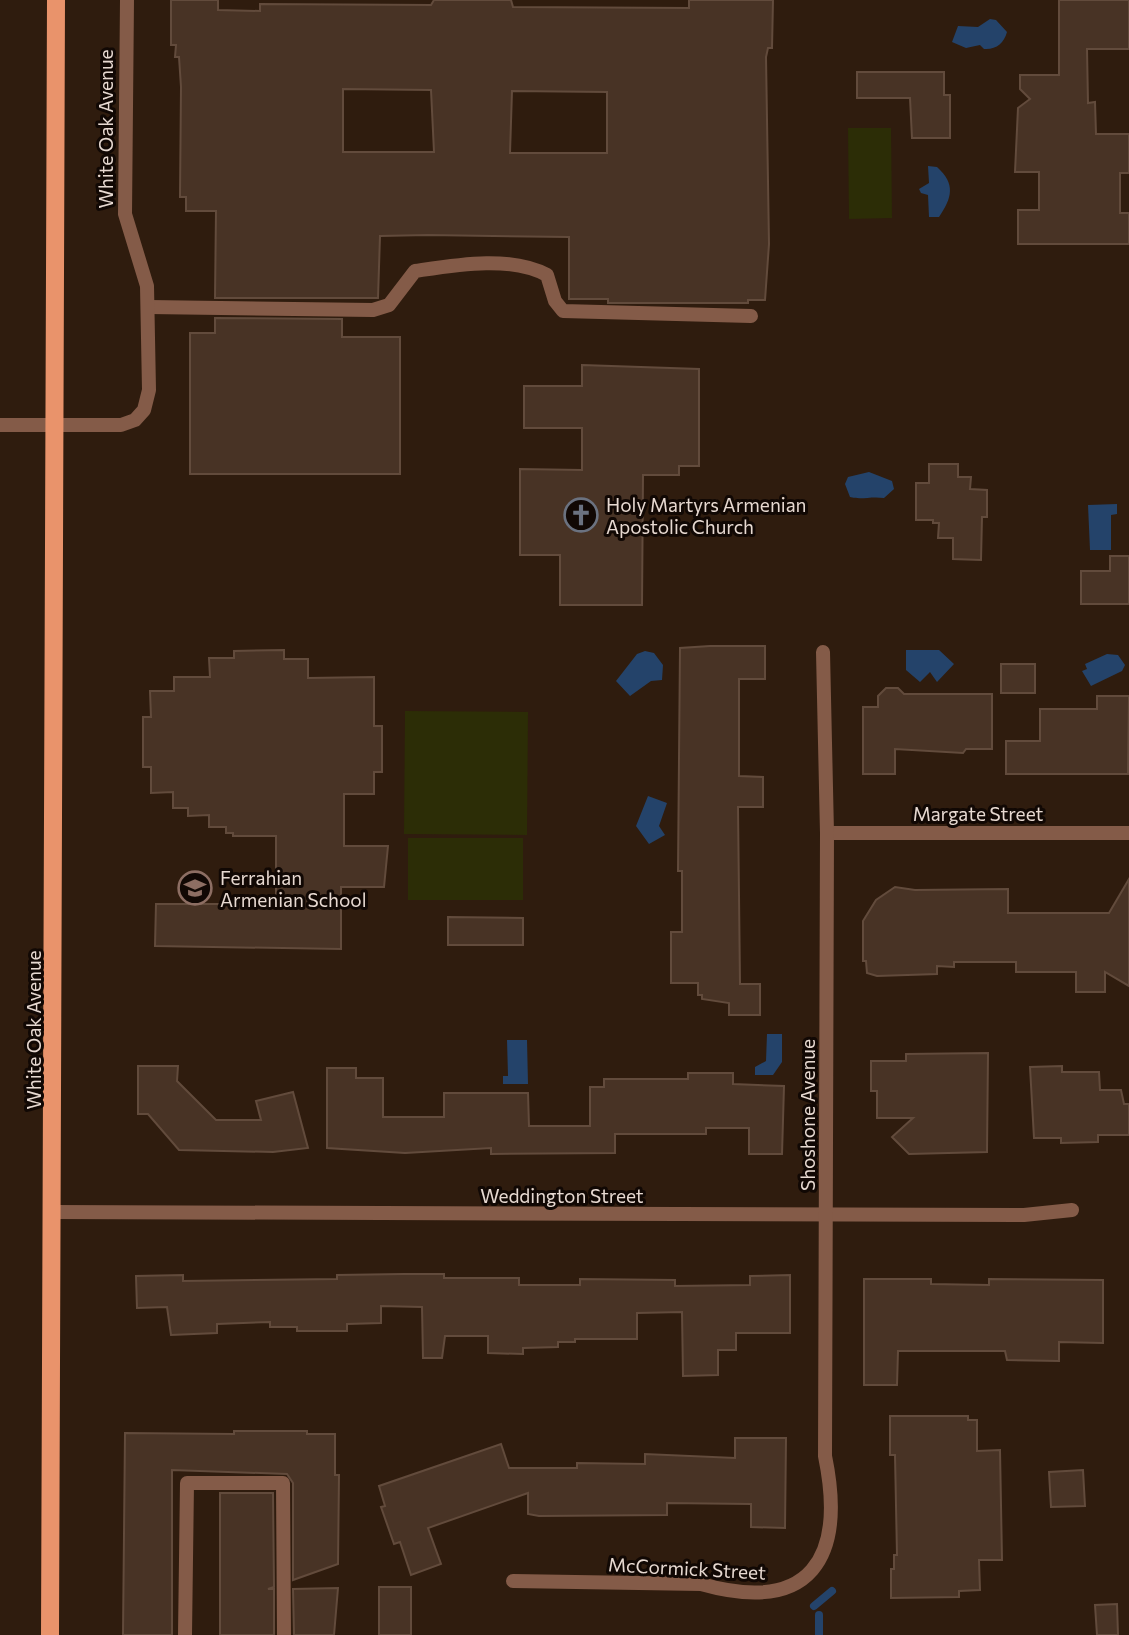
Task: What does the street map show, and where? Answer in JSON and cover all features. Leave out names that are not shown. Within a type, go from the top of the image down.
[{"type":"main road","name":"White Oak Avenue","points":[[50,1635],[56,0]]},
{"type":"street","name":"White Oak Avenue","points":[[54,425],[121,425],[135,420],[144,410],[149,390],[149,307],[144,268],[128,231],[125,214],[127,0]]},
{"type":"street","points":[[149,307],[373,310],[389,305],[415,271],[454,265],[499,265],[531,266],[547,275],[555,301],[563,311],[751,316]]},
{"type":"street","points":[[0,425],[54,425]]},
{"type":"street","name":"Shoshone Avenue","points":[[812,1572],[825,1548],[832,1517],[831,1487],[825,1456],[827,832],[823,652]]},
{"type":"street","name":"Margate Street","points":[[827,832],[1129,833]]},
{"type":"street","name":"Weddington Street","points":[[52,1212],[1024,1216],[1072,1210]]},
{"type":"street","points":[[185,1635],[187,1483],[283,1483],[284,1635]]},
{"type":"street","name":"McCormick Street","points":[[513,1581],[701,1584],[730,1592],[763,1593],[791,1587],[812,1572]]},
{"type":"shaded area","points":[[848,128],[891,128],[892,218],[849,219]]},
{"type":"shaded area","points":[[405,711],[528,712],[527,835],[404,834]]},
{"type":"shaded area","points":[[408,838],[523,838],[523,900],[408,900]]},
{"type":"water","points":[[990,19],[996,20],[1007,32],[996,47],[984,49],[980,45],[966,48],[952,42],[958,26],[978,27]]},
{"type":"water","points":[[928,166],[937,167],[949,185],[947,204],[939,217],[929,217],[928,195],[921,193],[919,189],[929,183]]},
{"type":"water","points":[[869,472],[892,481],[894,489],[884,498],[850,497],[845,484],[848,477]]},
{"type":"water","points":[[1117,504],[1117,514],[1111,515],[1111,550],[1090,550],[1088,505]]},
{"type":"water","points":[[906,650],[939,650],[954,664],[937,682],[930,672],[920,682],[906,670]]},
{"type":"water","points":[[645,651],[654,653],[663,665],[662,680],[651,681],[630,696],[616,681],[637,654]]},
{"type":"water","points":[[1107,654],[1118,655],[1125,665],[1122,671],[1091,686],[1082,671],[1087,669],[1085,664]]},
{"type":"water","points":[[648,796],[667,803],[659,826],[665,835],[649,844],[636,826]]},
{"type":"water","points":[[767,1034],[782,1034],[782,1062],[773,1075],[755,1075],[755,1067],[766,1061]]},
{"type":"water","points":[[507,1040],[527,1040],[528,1084],[503,1084],[503,1076],[508,1076]]},
{"type":"building","points":[[171,0],[218,0],[218,10],[260,11],[260,4],[431,5],[434,0],[511,0],[513,7],[689,8],[689,0],[773,0],[772,48],[768,48],[766,57],[769,244],[765,300],[748,300],[748,303],[608,303],[608,299],[569,299],[569,237],[428,235],[380,236],[378,298],[215,298],[216,211],[186,211],[186,197],[180,197],[181,87],[179,57],[175,57],[176,45],[171,45]],"holes":[[[343,89],[431,90],[434,152],[343,152]],[[512,91],[607,92],[607,153],[510,153]]]},
{"type":"building","points":[[1059,0],[1129,0],[1129,49],[1087,49],[1088,103],[1095,102],[1096,134],[1129,134],[1129,173],[1120,173],[1120,213],[1129,213],[1129,244],[1018,244],[1018,210],[1039,210],[1039,172],[1015,172],[1018,108],[1030,99],[1020,89],[1020,75],[1059,75]]},
{"type":"building","points":[[857,72],[944,72],[944,95],[950,95],[950,138],[912,138],[910,98],[857,98]]},
{"type":"building","points":[[215,318],[342,319],[342,337],[400,337],[400,474],[190,474],[190,333],[215,333]]},
{"type":"building","name":"Holy Martyrs Armenian Apostolic Church","points":[[582,365],[699,369],[699,466],[679,466],[679,475],[643,475],[642,605],[560,605],[560,555],[520,555],[520,469],[582,470],[582,428],[524,428],[524,386],[582,386]]},
{"type":"building","points":[[929,464],[958,464],[958,477],[971,477],[970,489],[987,490],[987,517],[982,517],[981,560],[953,559],[953,538],[938,538],[939,523],[933,523],[933,520],[916,520],[916,483],[929,483]]},
{"type":"building","points":[[1110,556],[1129,556],[1129,604],[1081,604],[1081,571],[1110,571]]},
{"type":"building","points":[[765,646],[765,679],[739,679],[739,776],[763,777],[763,807],[738,807],[740,984],[760,984],[760,1015],[729,1015],[729,1003],[702,999],[702,995],[698,995],[698,983],[671,983],[671,932],[682,932],[682,871],[678,871],[680,648]]},
{"type":"building","points":[[284,650],[284,659],[308,659],[308,678],[374,677],[374,726],[382,726],[382,772],[374,772],[374,794],[344,794],[344,846],[388,846],[384,887],[341,887],[341,949],[155,946],[156,904],[276,904],[276,836],[233,836],[233,833],[226,833],[226,827],[209,827],[209,815],[188,816],[188,808],[173,808],[173,792],[151,793],[151,767],[143,767],[143,717],[151,717],[150,691],[174,691],[174,677],[210,677],[209,658],[234,658],[234,651]]},
{"type":"building","points":[[1001,664],[1035,664],[1035,693],[1001,693]]},
{"type":"building","points":[[886,688],[898,688],[904,694],[992,694],[992,749],[966,749],[963,753],[895,749],[895,774],[863,774],[863,707],[878,707],[878,696]]},
{"type":"building","points":[[1097,696],[1129,696],[1128,774],[1006,774],[1006,741],[1040,741],[1040,709],[1097,709]]},
{"type":"building","points":[[1129,879],[1129,986],[1105,972],[1105,992],[1076,992],[1076,972],[1016,972],[1016,962],[954,962],[954,967],[937,966],[937,974],[877,976],[867,973],[866,961],[863,961],[863,921],[876,900],[895,887],[915,890],[1008,889],[1008,913],[1109,913]]},
{"type":"building","points":[[448,917],[523,918],[523,945],[448,945]]},
{"type":"building","points":[[988,1053],[987,1152],[909,1154],[892,1137],[913,1118],[877,1118],[877,1091],[871,1091],[871,1061],[906,1061],[906,1054]]},
{"type":"building","points":[[138,1066],[178,1066],[177,1081],[216,1120],[261,1120],[256,1101],[293,1092],[308,1148],[273,1152],[179,1150],[148,1114],[138,1114]]},
{"type":"building","points":[[1062,1066],[1062,1072],[1099,1072],[1100,1090],[1121,1090],[1124,1104],[1129,1104],[1129,1135],[1098,1135],[1098,1142],[1061,1143],[1061,1138],[1034,1138],[1030,1067]]},
{"type":"building","points":[[327,1068],[356,1068],[356,1078],[383,1078],[383,1117],[444,1117],[444,1093],[528,1093],[529,1126],[590,1126],[590,1087],[604,1087],[604,1079],[688,1079],[688,1073],[733,1073],[733,1084],[784,1086],[782,1154],[749,1154],[749,1128],[706,1128],[706,1134],[615,1134],[615,1153],[491,1154],[491,1148],[405,1153],[327,1148]]},
{"type":"building","points":[[444,1274],[444,1278],[519,1278],[519,1285],[580,1285],[580,1279],[675,1280],[675,1286],[750,1285],[750,1276],[790,1275],[790,1333],[736,1333],[736,1350],[718,1350],[718,1375],[683,1376],[682,1312],[637,1313],[637,1339],[575,1339],[575,1342],[558,1342],[558,1347],[523,1348],[523,1354],[488,1353],[488,1336],[445,1336],[442,1358],[423,1358],[422,1307],[381,1306],[381,1323],[347,1324],[347,1331],[297,1331],[297,1327],[270,1327],[270,1322],[217,1324],[217,1333],[171,1335],[167,1307],[137,1308],[136,1276],[183,1275],[183,1281],[337,1279],[337,1275]]},
{"type":"building","points":[[864,1279],[931,1279],[931,1284],[989,1285],[989,1279],[1103,1280],[1103,1343],[1059,1342],[1059,1361],[1007,1360],[1005,1351],[898,1351],[897,1385],[864,1385]]},
{"type":"building","points":[[890,1416],[968,1416],[968,1420],[977,1420],[977,1451],[1000,1450],[1002,1560],[979,1560],[980,1590],[959,1591],[959,1597],[891,1598],[891,1569],[894,1569],[894,1555],[897,1555],[895,1455],[890,1455]]},
{"type":"building","points":[[234,1431],[307,1431],[307,1434],[335,1434],[335,1475],[339,1475],[338,1564],[293,1580],[293,1483],[287,1474],[172,1470],[172,1635],[123,1635],[125,1433],[234,1434]]},
{"type":"building","points":[[735,1438],[786,1438],[785,1528],[751,1527],[751,1504],[667,1503],[667,1515],[539,1516],[528,1514],[528,1493],[428,1528],[441,1564],[411,1575],[400,1542],[394,1544],[381,1507],[385,1506],[379,1486],[501,1444],[509,1468],[577,1468],[577,1463],[645,1464],[645,1454],[735,1458]]},
{"type":"building","points":[[1083,1470],[1085,1506],[1051,1507],[1049,1472]]},
{"type":"building","points":[[220,1493],[273,1493],[274,1587],[268,1589],[274,1589],[274,1635],[220,1635]]},
{"type":"building","points":[[379,1587],[411,1587],[411,1635],[379,1635]]},
{"type":"building","points":[[338,1588],[334,1635],[294,1635],[293,1589]]},
{"type":"building","points":[[1117,1604],[1118,1635],[1097,1635],[1095,1605]]},
{"type":"waterway","points":[[814,1606],[832,1591]]},
{"type":"waterway","points":[[819,1615],[819,1635]]},
{"type":"place","name":"Holy Martyrs Armenian Apostolic Church","points":[[581,515]]},
{"type":"place","name":"Ferrahian Armenian School","points":[[195,888]]}]
